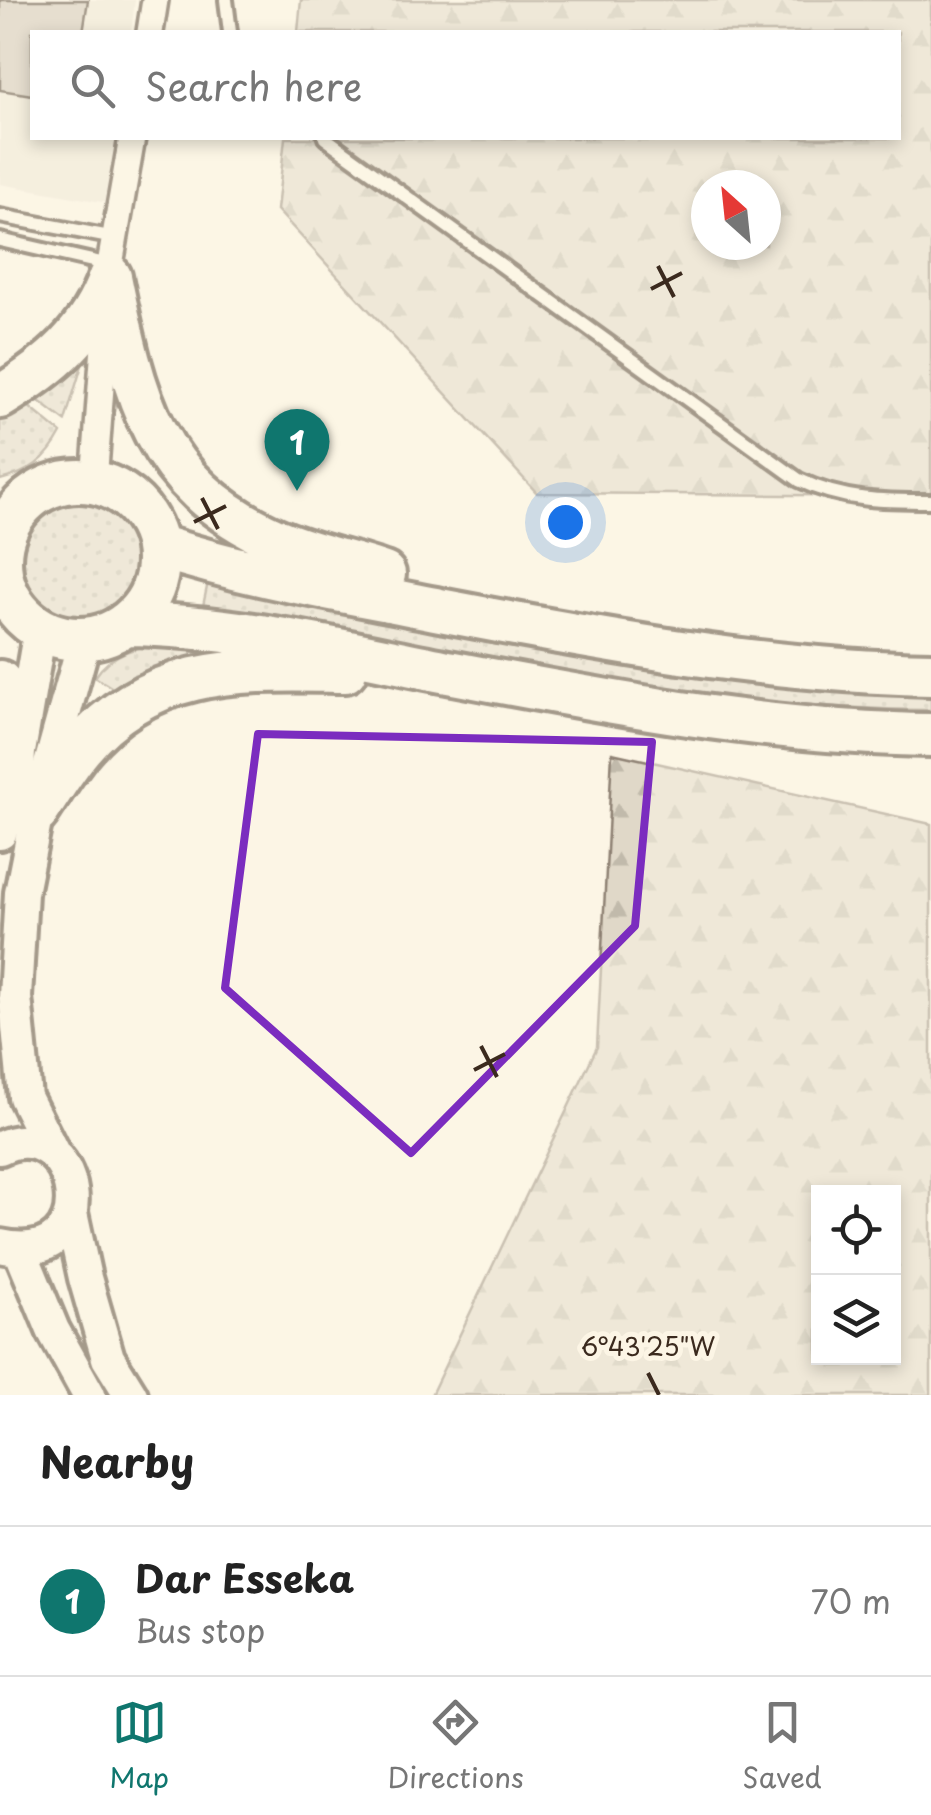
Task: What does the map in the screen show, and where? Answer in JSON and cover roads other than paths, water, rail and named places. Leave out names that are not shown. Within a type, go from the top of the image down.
[{"type":"highway","points":[[0,397],[52,362],[78,338],[97,310],[112,260]]},
{"type":"highway","points":[[112,260],[131,378],[142,408],[166,450],[197,488],[221,509],[277,541],[413,584],[490,620]]},
{"type":"highway","points":[[125,624],[141,609],[158,568],[150,524],[136,504],[116,490],[74,480],[18,494],[23,504],[4,534],[0,550],[2,584],[12,602],[40,629],[69,638],[85,638],[125,624],[240,632],[727,718],[931,735]]},
{"type":"highway","points":[[157,546],[235,569],[638,647],[753,661],[931,674]]},
{"type":"highway","points":[[26,796],[135,702],[202,675],[250,670],[453,672]]},
{"type":"highway","points":[[0,682],[26,796]]},
{"type":"street","points":[[150,30],[155,0]]},
{"type":"street","points":[[94,482],[112,260],[132,140]]},
{"type":"street","points":[[40,629],[15,997],[25,1097],[54,1154],[68,1172],[74,1192],[71,1214],[84,1278],[108,1358],[132,1395]]},
{"type":"street","points":[[0,833],[26,796],[85,638]]},
{"type":"street","points":[[0,1148],[7,1144],[32,1144],[54,1154]]},
{"type":"street","points":[[71,1214],[60,1232],[42,1246],[10,1248],[89,1395]]},
{"type":"lane","points":[[226,0],[230,30]]},
{"type":"lane","points":[[328,140],[800,480],[857,500],[931,500]]},
{"type":"lane","points":[[0,216],[112,260]]},
{"type":"lane","points":[[0,240],[112,260]]},
{"type":"place","name":"Dar Esseka","points":[[297,491]]}]
